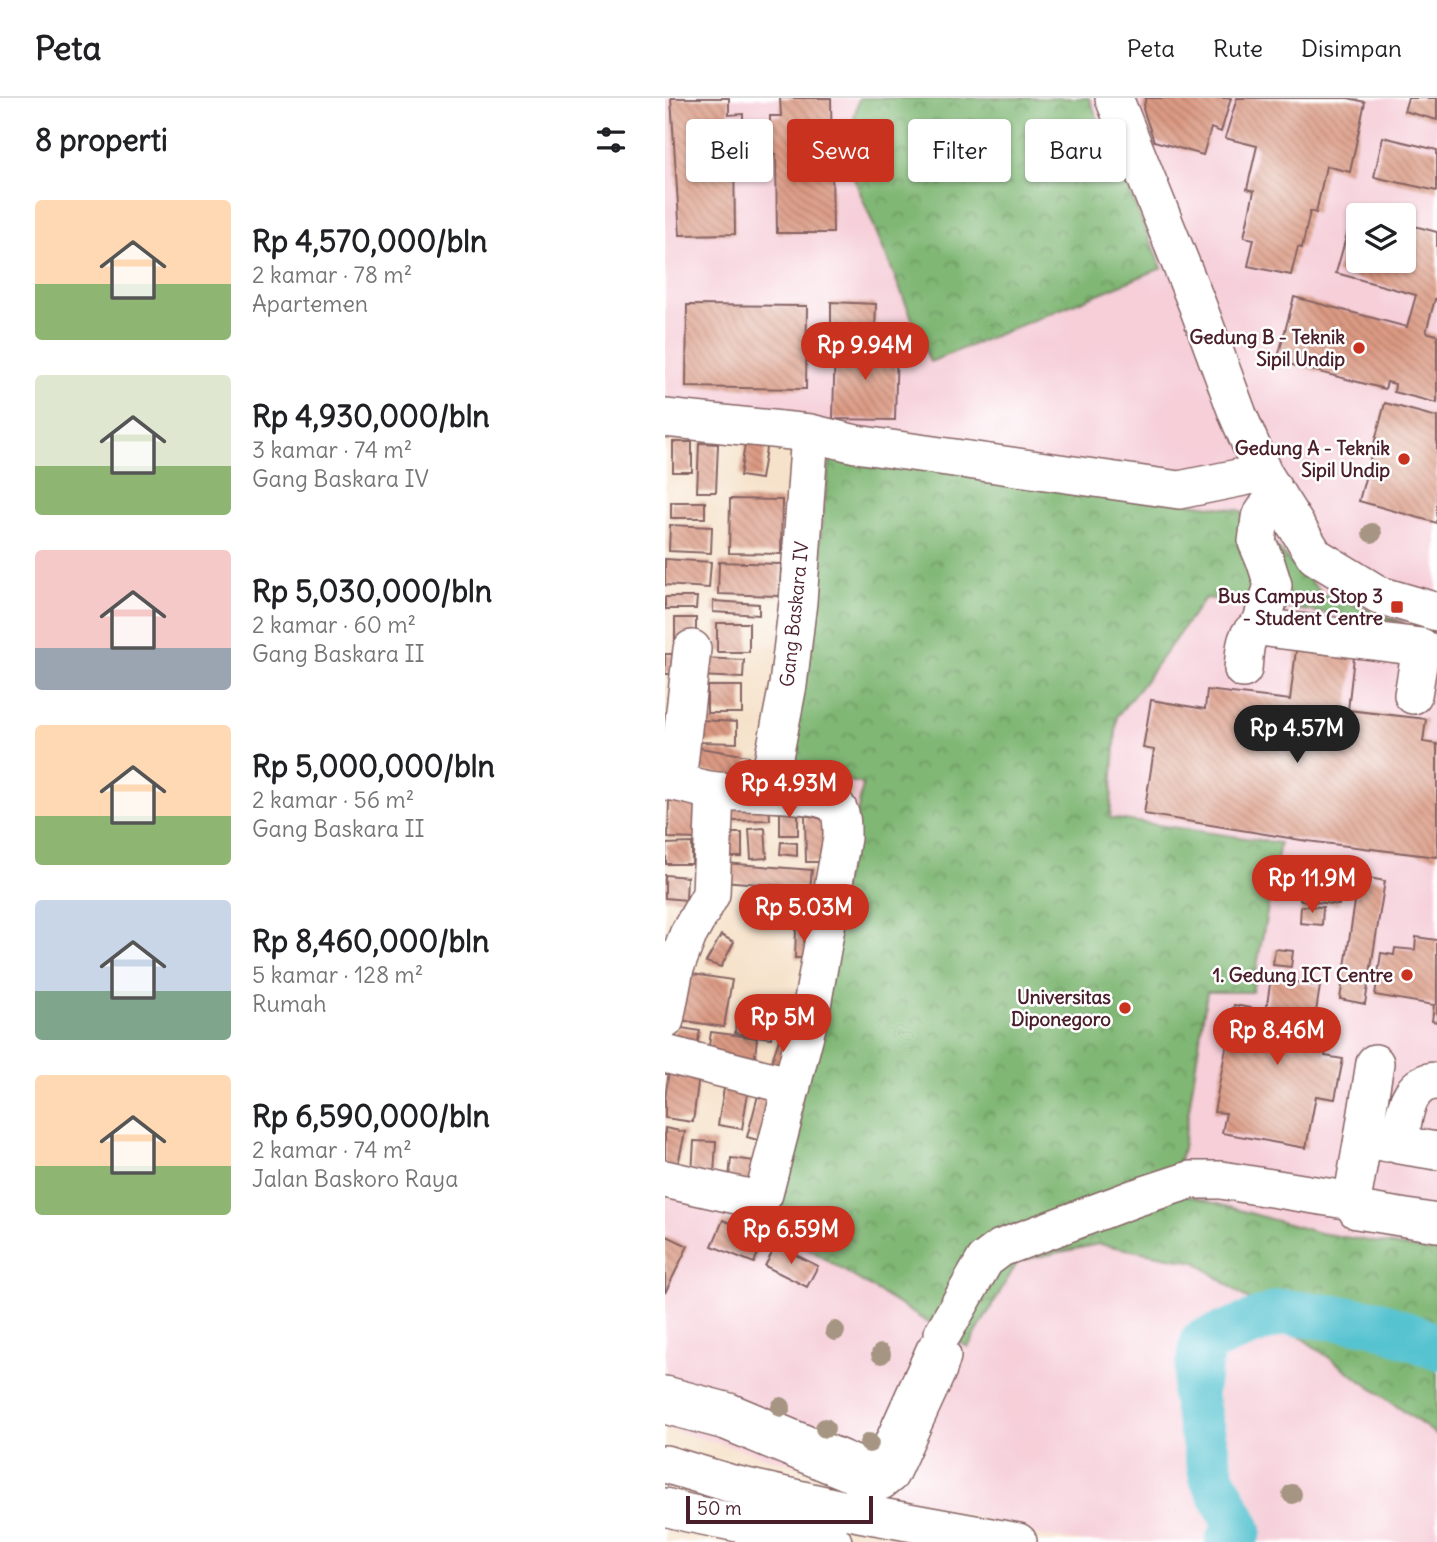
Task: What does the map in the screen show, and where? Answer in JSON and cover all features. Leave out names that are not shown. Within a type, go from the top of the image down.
[{"type":"street","points":[[1114,98],[1197,304],[1238,415],[1269,483],[1315,556],[1379,595],[1437,612]]},
{"type":"street","points":[[665,418],[810,433],[856,444],[1179,491],[1269,483]]},
{"type":"street","name":"Gang Baskara IV","points":[[767,793],[787,685],[798,602],[810,433]]},
{"type":"street","points":[[1261,627],[1273,585],[1257,542],[1269,483]]},
{"type":"street","points":[[1243,669],[1248,636],[1252,630],[1261,627],[1429,638],[1413,695]]},
{"type":"street","points":[[665,1179],[754,1199],[764,1194],[811,1011],[842,838],[841,814],[836,806],[828,801],[784,794],[715,791],[671,781],[692,649]]},
{"type":"street","points":[[665,1020],[675,968],[688,935],[711,894],[715,791]]},
{"type":"street","points":[[665,1055],[792,1086]]},
{"type":"street","points":[[1375,1063],[1352,1201],[1357,1210],[1437,1223]]},
{"type":"street","points":[[1399,1145],[1405,1109],[1410,1098],[1417,1088],[1437,1080]]},
{"type":"street","points":[[1363,1138],[1437,1151]]},
{"type":"street","points":[[943,1333],[985,1260],[1002,1248],[1190,1180],[1221,1180],[1352,1201]]},
{"type":"street","points":[[665,1395],[729,1412],[871,1472],[878,1472],[935,1350],[942,1356],[941,1361],[890,1475],[864,1497]]},
{"type":"street","points":[[665,1405],[726,1421],[864,1497]]},
{"type":"street","points":[[665,1464],[729,1483],[864,1497],[1017,1542]]},
{"type":"street","points":[[665,1507],[824,1541]]},
{"type":"shaded area","name":"Universitas Diponegoro","points":[[665,98],[1437,98],[1437,1542],[1085,1542],[1038,1535],[665,1428],[665,1197],[773,1210],[852,818],[853,789],[785,780],[831,430],[665,405]]},
{"type":"green space","points":[[859,98],[1089,98],[1098,119],[1025,119],[1025,182],[1125,182],[1162,268],[930,362],[856,182],[894,182],[894,119],[854,119]]},
{"type":"green space","points":[[831,452],[1239,510],[1323,594],[1405,623],[1205,598],[1117,716],[1110,818],[1280,843],[1252,992],[1207,992],[1183,1148],[1172,1191],[1320,1233],[1437,1252],[1437,1435],[1196,1262],[1099,1244],[1018,1261],[968,1347],[775,1228],[863,784],[791,768]]},
{"type":"building","points":[[671,98],[729,98],[729,115],[743,114],[743,119],[686,119],[686,182],[734,182],[735,234],[680,235]]},
{"type":"building","points":[[780,98],[831,98],[831,119],[787,119],[787,182],[832,182],[833,233],[777,233],[776,154],[773,154],[773,119],[770,119],[770,116],[781,116]]},
{"type":"building","points":[[1146,98],[1231,98],[1221,132],[1211,128],[1203,155],[1154,141],[1143,109]]},
{"type":"building","points":[[1237,98],[1348,98],[1365,102],[1350,172],[1326,166],[1316,213],[1310,211],[1302,248],[1298,247],[1291,275],[1248,266],[1254,239],[1244,237],[1254,191],[1247,189],[1257,146],[1225,138]]},
{"type":"building","points":[[1408,98],[1437,98],[1437,120],[1404,111]]},
{"type":"building","points":[[1383,137],[1437,150],[1437,191],[1374,177]]},
{"type":"building","name":"Gedung B - Teknik Sipil Undip","points":[[1416,226],[1437,232],[1437,300],[1435,299],[1426,332],[1437,335],[1437,403],[1394,392],[1395,384],[1387,382],[1385,389],[1277,361],[1294,297],[1407,327],[1416,295],[1336,273],[1346,237],[1346,273],[1416,273]]},
{"type":"building","points":[[831,302],[876,304],[875,331],[831,330]]},
{"type":"building","points":[[687,305],[807,306],[806,389],[686,387]]},
{"type":"building","points":[[835,343],[897,345],[895,420],[833,419]]},
{"type":"building","name":"Gedung A - Teknik Sipil Undip","points":[[1385,403],[1437,417],[1437,523],[1359,501]]},
{"type":"building","points":[[746,438],[767,442],[761,479],[740,476]]},
{"type":"building","points":[[673,442],[692,442],[692,472],[673,472]]},
{"type":"building","points":[[699,443],[718,444],[716,492],[697,492]]},
{"type":"building","points":[[730,499],[782,500],[781,554],[729,553]]},
{"type":"building","points":[[671,502],[705,502],[705,518],[671,518]]},
{"type":"building","points":[[670,525],[712,527],[711,553],[669,551]]},
{"type":"building","points":[[665,559],[711,562],[709,588],[665,585]]},
{"type":"building","points":[[719,562],[781,564],[780,596],[718,594]]},
{"type":"building","points":[[665,597],[697,597],[696,609],[665,609]]},
{"type":"building","points":[[713,601],[759,604],[759,615],[713,612]]},
{"type":"building","points":[[675,618],[696,618],[696,643],[675,643]]},
{"type":"building","points":[[717,623],[749,623],[749,652],[717,652]]},
{"type":"building","points":[[1296,650],[1354,657],[1348,710],[1426,719],[1423,742],[1437,744],[1437,857],[1307,841],[1144,814],[1154,750],[1143,748],[1151,700],[1205,709],[1207,690],[1290,700]]},
{"type":"building","points":[[665,654],[672,654],[671,674],[665,674]]},
{"type":"building","points":[[700,658],[744,660],[743,678],[699,676]]},
{"type":"building","points":[[707,686],[742,686],[742,713],[707,713]]},
{"type":"building","points":[[700,720],[737,722],[737,743],[699,742]]},
{"type":"building","points":[[694,747],[749,756],[746,778],[691,769]]},
{"type":"building","points":[[669,801],[699,801],[698,839],[668,838]]},
{"type":"building","points":[[769,802],[770,820],[733,821],[733,803]]},
{"type":"building","points":[[780,806],[798,806],[798,835],[780,835]]},
{"type":"building","points":[[833,815],[834,862],[806,862],[805,816]]},
{"type":"building","points":[[765,828],[767,858],[751,859],[749,829]]},
{"type":"building","points":[[723,833],[742,833],[742,857],[723,857]]},
{"type":"building","points":[[781,842],[797,843],[797,856],[780,854]]},
{"type":"building","points":[[692,843],[692,864],[666,864],[666,844]]},
{"type":"building","points":[[724,863],[812,870],[810,888],[723,881]]},
{"type":"building","points":[[1304,864],[1343,869],[1339,905],[1300,900]]},
{"type":"building","points":[[665,875],[687,877],[686,900],[665,898]]},
{"type":"building","points":[[1359,876],[1385,881],[1365,1004],[1340,999]]},
{"type":"building","points":[[1301,906],[1323,907],[1322,925],[1300,923]]},
{"type":"building","points":[[796,929],[814,930],[813,958],[795,958]]},
{"type":"building","points":[[721,935],[734,942],[721,967],[706,962]]},
{"type":"building","name":"1. Gedung ICT Centre","points":[[1416,937],[1437,940],[1437,1022],[1432,1021],[1434,1005],[1375,995],[1381,953],[1394,955],[1395,948],[1415,950]]},
{"type":"building","points":[[1275,949],[1293,951],[1291,967],[1273,965]]},
{"type":"building","points":[[686,973],[732,980],[724,1027],[679,1020]]},
{"type":"building","points":[[1271,978],[1320,986],[1315,1018],[1330,1021],[1325,1056],[1343,1059],[1335,1099],[1316,1096],[1306,1148],[1222,1133],[1226,1113],[1214,1112],[1234,1005],[1266,1011]]},
{"type":"building","points":[[736,1016],[773,1020],[771,1038],[735,1033]]},
{"type":"building","points":[[676,1027],[700,1031],[695,1055],[672,1050]]},
{"type":"building","points":[[782,1031],[798,1036],[784,1077],[768,1072]]},
{"type":"building","points":[[711,1032],[757,1038],[754,1065],[707,1059]]},
{"type":"building","points":[[670,1064],[700,1068],[693,1122],[665,1118]]},
{"type":"building","points":[[725,1082],[749,1086],[742,1129],[718,1125]]},
{"type":"building","points":[[760,1088],[782,1094],[768,1143],[747,1137]]},
{"type":"building","points":[[665,1128],[685,1132],[677,1169],[665,1166]]},
{"type":"building","points":[[694,1141],[716,1142],[714,1174],[692,1173]]},
{"type":"building","points":[[731,1158],[763,1162],[758,1190],[728,1189]]},
{"type":"building","points":[[723,1220],[764,1237],[754,1263],[712,1246]]},
{"type":"building","points":[[665,1235],[688,1246],[665,1293]]},
{"type":"building","points":[[776,1245],[818,1266],[807,1287],[765,1266]]},
{"type":"waterway","points":[[1228,1542],[1239,1530],[1212,1477],[1194,1395],[1203,1342],[1282,1312],[1374,1322],[1437,1347]]},
{"type":"place","name":"Gedung B - Teknik Sipil Undip","points":[[1359,348]]},
{"type":"place","name":"Gedung A - Teknik Sipil Undip","points":[[1404,459]]},
{"type":"place","name":"Bus Campus Stop 3 - Student Centre","points":[[1397,607]]},
{"type":"place","name":"1. Gedung ICT Centre","points":[[1407,975]]},
{"type":"place","name":"Universitas Diponegoro","points":[[1125,1008]]}]
